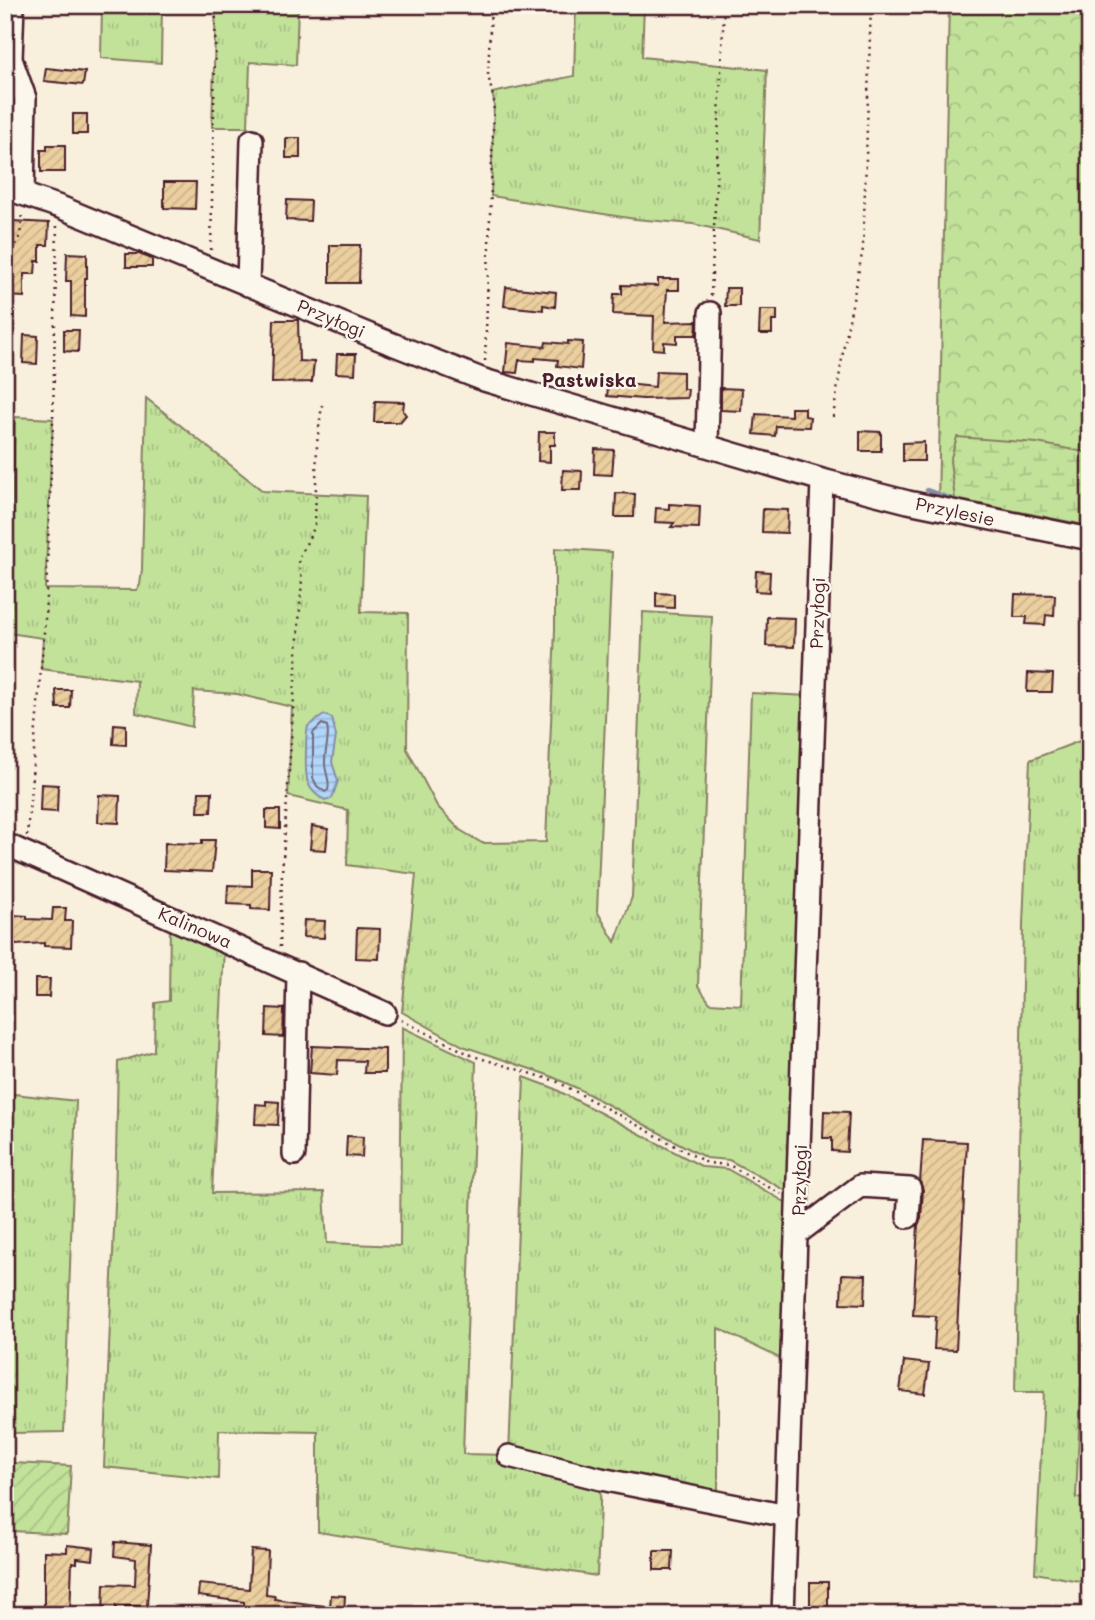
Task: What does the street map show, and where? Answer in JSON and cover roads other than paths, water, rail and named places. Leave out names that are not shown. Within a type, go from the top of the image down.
[{"type":"street","points":[[13,5],[11,59],[25,98],[14,191]]},
{"type":"street","points":[[248,285],[252,140]]},
{"type":"street","name":"Przyłogi","points":[[14,191],[60,207],[484,380],[822,480],[783,1615]]},
{"type":"street","points":[[707,446],[710,313]]},
{"type":"street","name":"Przylesie","points":[[822,480],[908,502],[1090,539]]},
{"type":"street","name":"Kalinowa","points":[[5,844],[386,1013]]},
{"type":"street","points":[[289,968],[294,1154]]},
{"type":"street","points":[[798,1233],[860,1186],[910,1189],[908,1217]]},
{"type":"street","points":[[509,1456],[614,1482],[787,1516]]},
{"type":"water","points":[[324,715],[332,718],[336,736],[332,762],[338,781],[332,798],[325,800],[309,785],[306,765],[308,726]]},
{"type":"waterway","points":[[927,490],[966,504]]},
{"type":"district","name":"Pastwiska","points":[[589,380]]}]
